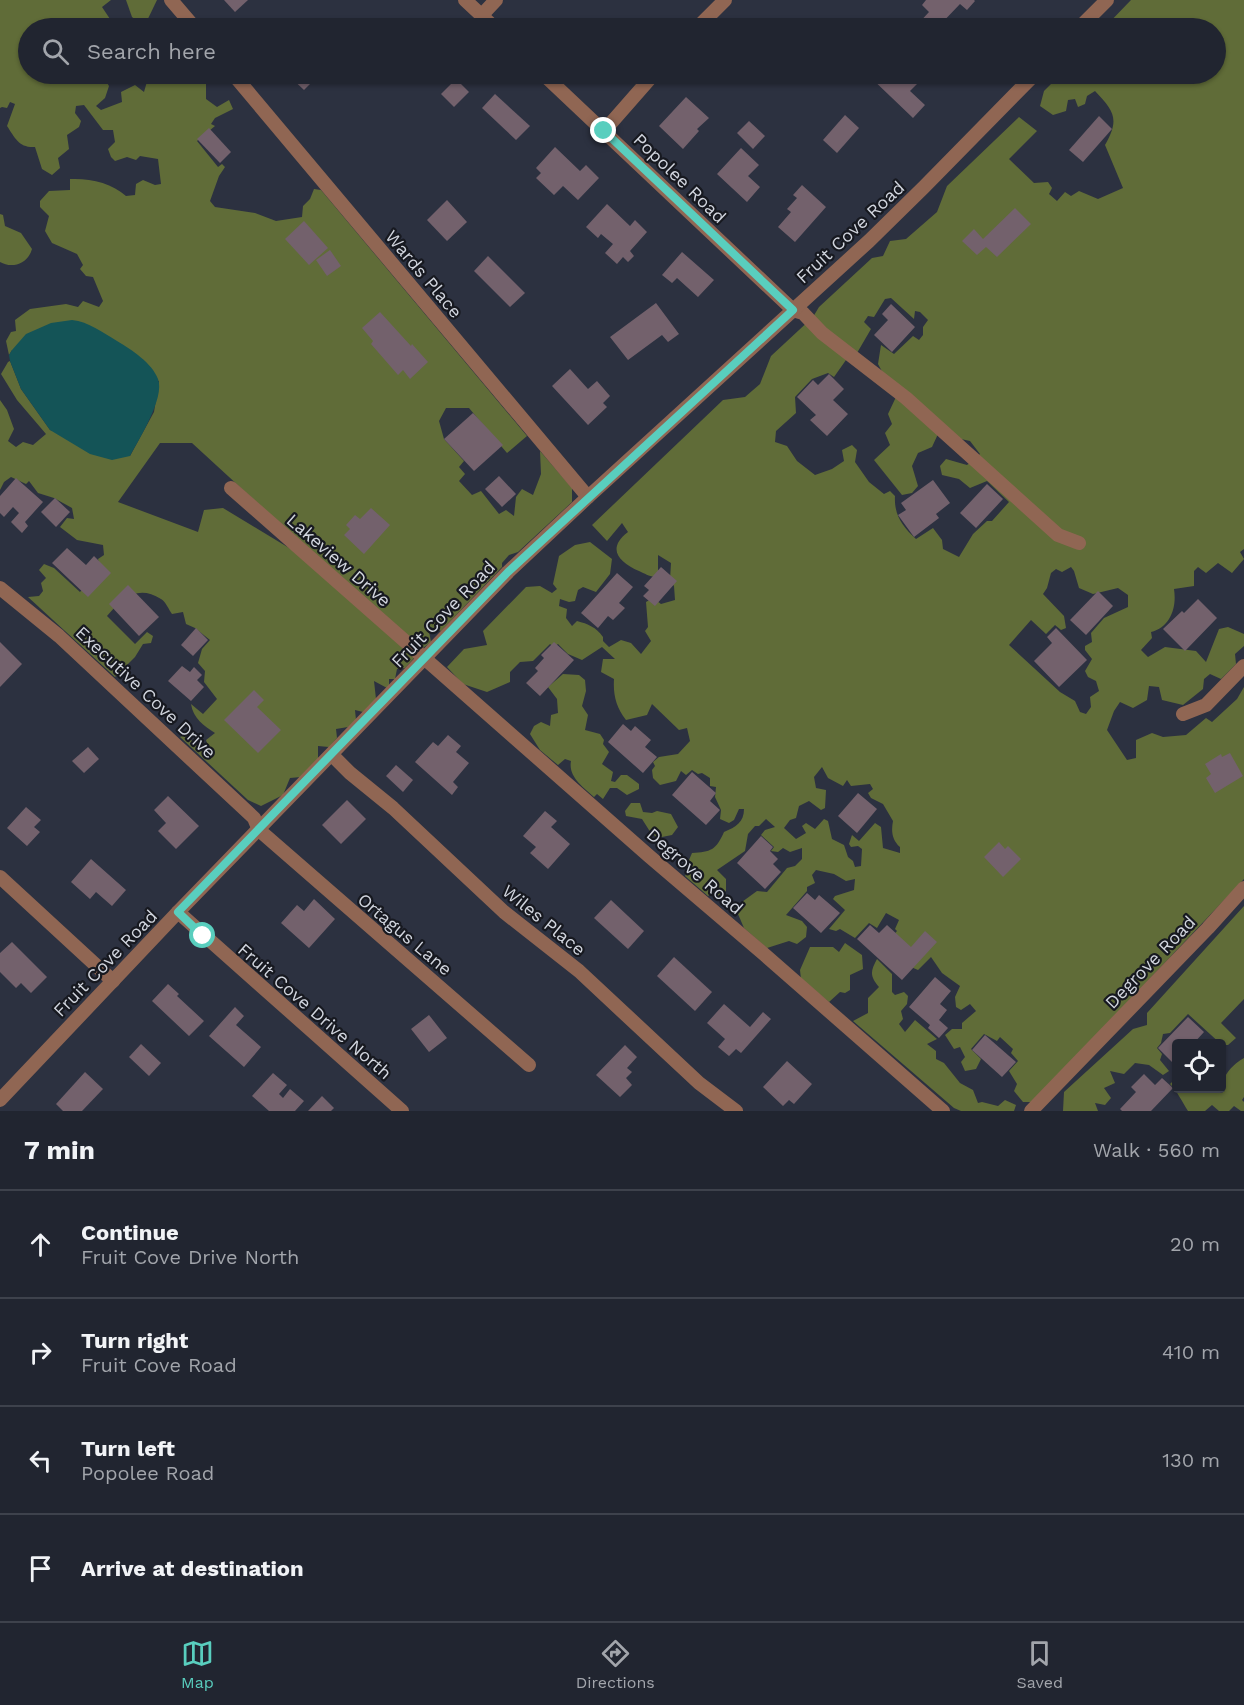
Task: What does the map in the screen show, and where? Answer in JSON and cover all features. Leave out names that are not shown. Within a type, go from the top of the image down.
[{"type":"street","points":[[171,0],[186,18]]},
{"type":"street","points":[[465,0],[483,18]]},
{"type":"street","points":[[481,16],[496,0]]},
{"type":"street","points":[[707,18],[724,0]]},
{"type":"street","points":[[1089,18],[1107,0]]},
{"type":"street","name":"Wards Place","points":[[241,84],[588,497]]},
{"type":"street","name":"Popolee Road","points":[[554,84],[793,310],[803,313],[822,333],[906,398],[1058,535],[1079,543]]},
{"type":"street","points":[[604,131],[645,84]]},
{"type":"street","name":"Fruit Cove Road","points":[[0,1101],[178,912],[508,572],[924,187],[1025,84]]},
{"type":"street","name":"Lakeview Drive","points":[[231,488],[424,658]]},
{"type":"street","name":"Executive Cove Drive","points":[[0,588],[59,636],[153,722],[254,818],[258,830]]},
{"type":"street","name":"Degrove Road","points":[[424,658],[943,1111]]},
{"type":"street","points":[[1183,714],[1206,705],[1244,666]]},
{"type":"street","name":"Wiles Place","points":[[332,754],[350,773],[393,808],[504,912],[579,971],[699,1083],[736,1111]]},
{"type":"street","name":"Ortagus Lane","points":[[258,830],[529,1065]]},
{"type":"street","points":[[0,877],[112,981]]},
{"type":"street","name":"Degrove Road","points":[[1031,1111],[1244,888]]},
{"type":"street","name":"Fruit Cove Drive North","points":[[178,912],[402,1111]]},
{"type":"street","points":[[0,1101],[6,1111]]},
{"type":"shaded area","points":[[0,0],[111,0],[102,7],[109,18],[18,18],[18,84],[108,84],[105,98],[96,106],[101,110],[122,102],[121,92],[135,85],[144,92],[146,84],[206,84],[206,99],[217,107],[229,100],[233,109],[215,118],[211,124],[215,126],[197,141],[218,167],[222,164],[225,167],[219,176],[210,201],[215,207],[255,213],[276,221],[302,217],[303,206],[310,199],[314,189],[321,190],[527,436],[507,453],[469,408],[446,408],[439,421],[444,439],[464,461],[459,467],[465,474],[459,481],[472,495],[481,491],[499,514],[506,510],[514,516],[516,497],[522,489],[533,495],[541,474],[540,451],[572,488],[572,502],[518,552],[509,555],[502,563],[502,567],[441,631],[428,626],[431,642],[419,651],[192,443],[160,443],[118,502],[198,532],[204,510],[223,508],[299,554],[415,657],[405,668],[397,669],[395,679],[389,679],[387,688],[374,681],[376,699],[363,712],[355,710],[356,720],[348,727],[336,729],[337,738],[329,747],[318,746],[318,759],[301,777],[290,778],[283,795],[261,806],[248,800],[180,737],[185,735],[204,751],[208,746],[206,740],[215,733],[197,717],[191,704],[203,714],[217,699],[204,682],[205,671],[198,663],[202,649],[210,640],[186,624],[183,612],[172,614],[163,600],[145,593],[131,595],[119,604],[107,616],[135,644],[147,632],[153,636],[151,643],[143,644],[135,657],[115,677],[28,597],[39,596],[43,591],[41,583],[46,578],[39,570],[44,564],[54,568],[80,592],[97,573],[98,559],[104,555],[103,545],[77,540],[60,527],[67,518],[74,519],[72,508],[54,498],[38,493],[29,481],[26,484],[11,477],[4,482],[0,490],[0,400],[7,410],[14,429],[8,441],[16,447],[23,442],[33,445],[46,434],[17,400],[1,374],[8,362],[10,361],[21,389],[50,430],[130,456],[154,412],[159,381],[12,350],[9,355],[6,341],[11,332],[16,331],[15,320],[30,309],[66,304],[78,307],[83,301],[99,307],[103,301],[93,277],[86,276],[80,269],[83,265],[77,254],[52,243],[45,231],[49,216],[40,207],[40,201],[49,191],[70,190],[70,179],[100,182],[126,196],[135,195],[136,184],[143,180],[155,185],[161,184],[158,159],[140,156],[136,160],[127,157],[115,161],[111,157],[108,149],[115,142],[113,130],[103,130],[84,105],[76,106],[75,113],[81,121],[79,127],[67,135],[69,149],[58,158],[60,168],[52,175],[42,169],[35,147],[21,144],[7,126],[15,104],[10,102],[7,108],[0,108]]},
{"type":"shaded area","points":[[126,0],[157,0],[148,18],[132,17]]},
{"type":"shaded area","points":[[1131,0],[1244,0],[1244,549],[1240,552],[1244,559],[1232,573],[1218,563],[1206,573],[1198,567],[1194,571],[1194,586],[1174,589],[1171,616],[1163,626],[1151,632],[1152,638],[1141,650],[1148,657],[1165,647],[1196,651],[1206,662],[1219,629],[1228,627],[1244,634],[1244,646],[1235,654],[1236,664],[1221,679],[1210,674],[1204,679],[1203,689],[1183,705],[1162,700],[1159,687],[1149,686],[1147,700],[1133,708],[1120,702],[1107,730],[1127,760],[1136,758],[1136,740],[1152,733],[1163,737],[1186,735],[1206,718],[1212,722],[1237,699],[1244,687],[1244,879],[1033,1102],[1023,1102],[1014,1091],[1017,1084],[1009,1071],[1018,1061],[1011,1053],[1013,1049],[1000,1037],[997,1041],[984,1034],[971,1049],[981,1059],[976,1069],[965,1071],[961,1062],[965,1057],[960,1047],[954,1049],[945,1035],[952,1029],[962,1029],[962,1023],[976,1011],[970,1004],[961,1010],[956,1007],[955,997],[960,986],[942,973],[931,957],[918,970],[911,967],[890,939],[897,931],[895,929],[899,920],[886,913],[877,928],[869,923],[855,938],[840,929],[836,931],[829,929],[845,910],[833,899],[835,896],[854,890],[855,879],[846,881],[834,874],[816,870],[812,875],[815,883],[807,887],[807,891],[786,915],[802,921],[807,927],[806,937],[797,944],[789,941],[767,948],[744,928],[735,907],[757,891],[767,892],[787,868],[795,866],[802,859],[802,848],[790,852],[783,848],[778,852],[771,851],[774,847],[761,835],[765,830],[775,827],[766,819],[748,834],[745,851],[717,870],[726,879],[726,891],[719,897],[712,893],[708,896],[685,876],[692,863],[689,860],[692,853],[712,849],[724,832],[741,821],[744,809],[739,809],[734,820],[729,823],[720,819],[721,810],[715,797],[716,787],[710,786],[710,778],[702,773],[698,774],[692,770],[686,775],[681,771],[676,781],[660,785],[653,778],[652,770],[655,766],[653,762],[659,757],[678,754],[690,741],[687,728],[679,730],[652,704],[647,715],[626,720],[616,701],[614,679],[601,672],[603,659],[615,659],[602,647],[582,660],[568,654],[558,644],[554,647],[550,644],[533,661],[520,662],[510,672],[510,682],[487,692],[463,684],[447,667],[464,649],[487,645],[483,631],[526,587],[540,586],[552,593],[557,589],[553,584],[559,556],[575,545],[590,542],[612,559],[610,574],[596,592],[583,587],[578,590],[575,601],[560,599],[559,606],[567,609],[566,618],[572,626],[577,621],[588,625],[595,628],[609,647],[621,640],[631,643],[641,654],[651,641],[645,631],[648,627],[646,602],[653,598],[661,604],[675,600],[674,586],[670,580],[671,563],[658,555],[658,576],[639,571],[626,564],[618,554],[618,544],[628,532],[622,523],[607,541],[592,525],[723,400],[745,397],[760,384],[771,356],[872,258],[883,256],[890,241],[906,239],[937,212],[947,186],[1019,117],[1037,131],[1009,159],[1034,183],[1048,182],[1052,188],[1049,194],[1057,201],[1065,192],[1071,196],[1079,191],[1098,199],[1123,188],[1105,145],[1113,122],[1113,116],[1107,104],[1095,91],[1087,96],[1085,104],[1078,107],[1075,99],[1068,100],[1066,111],[1053,115],[1040,106],[1044,91],[1051,84],[1226,84],[1226,18],[1114,18]],"holes":[[[891,298],[914,319],[915,311],[920,312],[928,320],[919,340],[913,336],[894,354],[881,345],[878,364],[896,397],[888,414],[892,424],[885,433],[890,445],[874,460],[902,495],[912,493],[918,486],[912,466],[918,453],[932,447],[938,434],[970,441],[980,454],[967,465],[946,459],[940,466],[942,475],[959,479],[970,488],[987,481],[1009,502],[992,521],[987,521],[973,534],[959,557],[943,549],[942,540],[933,528],[916,539],[911,534],[898,515],[895,496],[890,491],[884,494],[869,482],[855,462],[857,450],[852,445],[842,450],[844,461],[832,469],[815,475],[797,461],[787,446],[775,442],[776,431],[796,413],[795,397],[812,379],[828,373],[834,377],[846,360],[857,353],[871,329],[864,322],[868,316],[874,317],[885,299]],[[1071,567],[1079,588],[1093,594],[1118,588],[1128,595],[1128,607],[1104,618],[1091,633],[1092,642],[1085,646],[1085,650],[1092,659],[1085,671],[1088,677],[1096,681],[1099,691],[1090,697],[1091,707],[1086,714],[1080,712],[1075,701],[1060,692],[1009,645],[1031,620],[1046,634],[1055,625],[1061,630],[1066,628],[1064,616],[1043,594],[1051,573],[1056,569],[1062,572]],[[822,767],[828,778],[843,786],[847,780],[851,786],[870,784],[873,789],[868,793],[871,798],[883,804],[893,821],[893,835],[900,847],[900,853],[883,848],[881,827],[875,823],[859,841],[852,835],[849,844],[851,847],[858,846],[862,849],[861,866],[855,867],[844,845],[832,839],[828,821],[824,819],[815,829],[806,823],[802,826],[806,833],[796,839],[784,828],[790,820],[796,818],[799,806],[809,801],[821,810],[825,808],[826,790],[816,788],[814,777]]]},
{"type":"shaded area","points":[[0,214],[3,215],[5,226],[21,233],[32,249],[27,258],[19,264],[10,265],[0,262]]},
{"type":"shaded area","points":[[72,320],[95,328],[129,348],[146,362],[158,379],[158,397],[155,407],[130,456],[112,460],[90,454],[50,430],[21,389],[10,361],[9,355],[12,350],[26,334],[51,323]]},
{"type":"shaded area","points":[[563,674],[579,675],[585,680],[586,691],[582,706],[588,715],[585,730],[600,734],[604,740],[603,744],[609,752],[602,764],[613,772],[611,781],[615,782],[621,775],[627,775],[639,784],[639,789],[627,795],[617,788],[610,788],[603,799],[597,794],[594,797],[574,777],[571,761],[565,759],[558,765],[540,750],[530,734],[534,726],[541,722],[550,726],[551,715],[558,713],[557,699],[548,687]]},
{"type":"shaded area","points":[[631,803],[640,803],[643,812],[657,811],[671,814],[678,827],[672,835],[657,838],[642,819],[626,816],[625,811]]},
{"type":"shaded area","points":[[1244,906],[1244,999],[1221,1023],[1236,1038],[1226,1045],[1226,1039],[1215,1039],[1188,1014],[1170,1033],[1163,1034],[1157,1048],[1162,1054],[1160,1060],[1169,1071],[1163,1075],[1149,1065],[1135,1063],[1124,1074],[1110,1071],[1115,1083],[1104,1088],[1111,1098],[1105,1105],[1095,1103],[1098,1111],[1063,1111],[1064,1092],[1133,1029],[1147,1025],[1147,1013]]},
{"type":"shaded area","points":[[845,943],[862,955],[863,969],[850,975],[850,990],[845,993],[840,992],[829,1002],[801,979],[800,970],[810,947],[833,947],[839,952]]},
{"type":"shaded area","points":[[877,959],[892,974],[892,992],[895,995],[904,992],[908,996],[907,1004],[901,1011],[903,1019],[899,1024],[905,1032],[915,1020],[937,1039],[927,1044],[936,1051],[936,1059],[944,1063],[960,1083],[973,1090],[978,1103],[998,1106],[1005,1100],[1016,1105],[1014,1111],[961,1111],[954,1108],[853,1021],[868,1013],[868,998],[879,987],[872,974]]},
{"type":"shaded area","points":[[1244,1058],[1244,1097],[1242,1100],[1244,1111],[1234,1106],[1229,1111],[1219,1111],[1212,1105],[1205,1111],[1188,1111],[1177,1093],[1226,1093],[1226,1076]]},
{"type":"building","points":[[224,0],[248,0],[235,12]]},
{"type":"building","points":[[926,0],[975,1],[967,10],[960,4],[947,18],[923,18],[929,12],[922,5]]},
{"type":"building","points":[[298,84],[310,84],[304,90]]},
{"type":"building","points":[[451,84],[461,84],[469,92],[454,107],[441,94]]},
{"type":"building","points":[[877,84],[917,84],[910,91],[925,105],[913,118]]},
{"type":"building","points":[[495,94],[530,126],[516,140],[482,108]]},
{"type":"building","points":[[686,97],[709,118],[697,129],[699,131],[683,149],[659,126]]},
{"type":"building","points":[[845,115],[859,128],[837,153],[823,140]]},
{"type":"building","points":[[1099,116],[1112,129],[1083,162],[1069,150]]},
{"type":"building","points":[[749,121],[765,136],[753,149],[737,133]]},
{"type":"building","points":[[209,128],[231,152],[220,163],[197,139]]},
{"type":"building","points":[[555,147],[580,171],[586,165],[599,178],[578,200],[563,186],[554,195],[536,178],[541,173],[536,168]]},
{"type":"building","points":[[741,148],[759,165],[748,176],[760,187],[747,202],[717,174]]},
{"type":"building","points":[[802,185],[826,207],[795,242],[778,227],[791,212],[787,209],[797,198],[793,195]]},
{"type":"building","points":[[447,200],[467,222],[447,241],[427,220]]},
{"type":"building","points":[[607,204],[630,226],[635,220],[647,232],[630,251],[634,256],[628,262],[623,257],[617,264],[605,253],[613,244],[601,234],[598,238],[586,227]]},
{"type":"building","points":[[1015,208],[1031,224],[997,257],[986,247],[977,255],[962,241],[974,229],[983,239]]},
{"type":"building","points":[[304,221],[328,248],[309,265],[285,239]]},
{"type":"building","points":[[330,250],[341,266],[327,276],[316,260]]},
{"type":"building","points":[[682,252],[714,280],[698,297],[677,278],[672,283],[662,275]]},
{"type":"building","points":[[488,256],[525,293],[510,307],[474,271]]},
{"type":"building","points":[[656,303],[679,334],[668,342],[662,335],[628,360],[610,337]]},
{"type":"building","points":[[891,304],[915,327],[892,352],[874,335],[888,320],[882,314]]},
{"type":"building","points":[[380,312],[428,362],[410,379],[403,370],[398,375],[371,344],[373,341],[362,328]]},
{"type":"building","points":[[570,369],[588,389],[597,381],[610,396],[603,403],[607,407],[588,425],[552,386]]},
{"type":"building","points":[[829,374],[844,389],[833,400],[848,414],[827,436],[810,420],[816,415],[797,397],[813,380],[818,385]]},
{"type":"building","points":[[473,413],[503,445],[474,471],[444,439]]},
{"type":"building","points":[[499,476],[516,494],[502,507],[485,489]]},
{"type":"building","points":[[16,478],[43,502],[25,522],[28,526],[22,533],[11,522],[19,513],[13,507],[4,517],[0,513],[0,496]]},
{"type":"building","points":[[933,480],[950,503],[936,514],[939,518],[914,537],[898,515],[906,510],[901,503]]},
{"type":"building","points":[[987,484],[1003,499],[976,528],[960,513]]},
{"type":"building","points":[[55,498],[70,512],[56,527],[41,512]]},
{"type":"building","points":[[371,508],[390,525],[364,554],[344,535],[350,529],[346,525],[355,515],[360,519]]},
{"type":"building","points":[[67,548],[86,565],[94,556],[111,573],[88,597],[52,563]]},
{"type":"building","points":[[661,567],[677,581],[655,606],[643,596],[649,590],[644,586]]},
{"type":"building","points":[[617,573],[633,587],[619,603],[625,608],[613,620],[608,616],[598,628],[581,613]]},
{"type":"building","points":[[128,585],[159,617],[139,636],[109,604]]},
{"type":"building","points":[[1098,591],[1113,606],[1086,635],[1070,620]]},
{"type":"building","points":[[1198,599],[1217,618],[1185,651],[1163,629]]},
{"type":"building","points":[[196,628],[208,640],[193,656],[181,645]]},
{"type":"building","points":[[1056,628],[1087,660],[1059,687],[1034,661],[1052,643],[1047,637]]},
{"type":"building","points":[[0,642],[22,664],[0,687]]},
{"type":"building","points":[[554,642],[574,660],[540,696],[526,683],[538,671],[535,668],[544,658],[541,655]]},
{"type":"building","points":[[182,666],[190,672],[194,667],[202,675],[197,680],[204,687],[191,701],[168,681]]},
{"type":"building","points":[[254,690],[264,700],[257,707],[281,730],[258,753],[224,720]]},
{"type":"building","points":[[623,724],[631,731],[635,726],[651,740],[645,747],[657,757],[643,773],[608,742]]},
{"type":"building","points":[[448,735],[461,746],[456,752],[469,763],[453,782],[458,787],[452,795],[415,762],[433,742],[438,746]]},
{"type":"building","points":[[88,747],[99,759],[84,773],[72,761]]},
{"type":"building","points":[[1230,753],[1243,776],[1215,793],[1206,778],[1211,774],[1205,764],[1221,754],[1222,757]]},
{"type":"building","points":[[396,765],[413,780],[403,792],[386,776]]},
{"type":"building","points":[[692,772],[716,793],[710,801],[720,810],[706,825],[672,795]]},
{"type":"building","points":[[858,793],[877,809],[857,833],[838,816]]},
{"type":"building","points":[[168,796],[199,826],[176,849],[158,831],[166,823],[154,810]]},
{"type":"building","points":[[347,800],[366,819],[341,844],[322,825]]},
{"type":"building","points":[[26,807],[41,820],[34,827],[40,832],[27,846],[7,828]]},
{"type":"building","points":[[545,811],[557,821],[551,827],[570,844],[548,869],[530,853],[536,847],[523,836]]},
{"type":"building","points":[[761,836],[773,847],[770,851],[778,859],[773,864],[781,872],[765,889],[737,863]]},
{"type":"building","points":[[999,842],[1005,849],[1008,846],[1021,859],[1003,877],[984,857]]},
{"type":"building","points":[[91,859],[126,890],[112,906],[96,892],[90,899],[71,882]]},
{"type":"building","points":[[807,893],[815,900],[819,895],[840,913],[821,933],[793,908]]},
{"type":"building","points":[[314,899],[335,919],[309,948],[281,923],[297,905],[304,911]]},
{"type":"building","points":[[611,900],[644,931],[628,949],[594,918]]},
{"type":"building","points":[[870,925],[879,933],[887,925],[911,947],[925,931],[937,942],[902,980],[857,939]]},
{"type":"building","points":[[12,942],[47,977],[31,993],[21,983],[16,988],[0,972],[0,953]]},
{"type":"building","points":[[674,957],[712,992],[695,1011],[657,976]]},
{"type":"building","points":[[935,977],[951,991],[940,1004],[947,1010],[939,1020],[948,1028],[939,1038],[928,1028],[930,1025],[909,1007]]},
{"type":"building","points":[[168,984],[179,994],[177,996],[204,1021],[189,1036],[152,1001]]},
{"type":"building","points":[[724,1004],[750,1027],[763,1012],[771,1019],[741,1053],[736,1049],[729,1056],[718,1047],[725,1039],[707,1023]]},
{"type":"building","points":[[235,1007],[244,1016],[236,1025],[261,1047],[244,1067],[209,1036]]},
{"type":"building","points":[[429,1015],[447,1038],[429,1052],[411,1029]]},
{"type":"building","points":[[1188,1017],[1204,1032],[1198,1039],[1172,1039],[1172,1062],[1158,1048]]},
{"type":"building","points":[[985,1035],[1016,1062],[1002,1077],[972,1050]]},
{"type":"building","points":[[141,1044],[161,1063],[149,1076],[129,1057]]},
{"type":"building","points":[[625,1045],[637,1057],[627,1068],[632,1072],[626,1078],[632,1085],[620,1097],[596,1075]]},
{"type":"building","points":[[787,1061],[812,1084],[794,1104],[789,1100],[783,1106],[763,1087]]},
{"type":"building","points":[[85,1072],[103,1089],[82,1111],[63,1111],[56,1104]]},
{"type":"building","points":[[273,1073],[287,1085],[279,1094],[283,1098],[290,1089],[304,1101],[295,1111],[269,1111],[252,1096]]},
{"type":"building","points":[[1144,1074],[1155,1085],[1162,1078],[1172,1089],[1151,1111],[1122,1111],[1120,1109],[1136,1092],[1131,1087]]},
{"type":"building","points":[[322,1096],[334,1108],[331,1111],[308,1111]]},
{"type":"route","points":[[203,936],[178,912],[508,572],[793,310],[604,131]]}]
